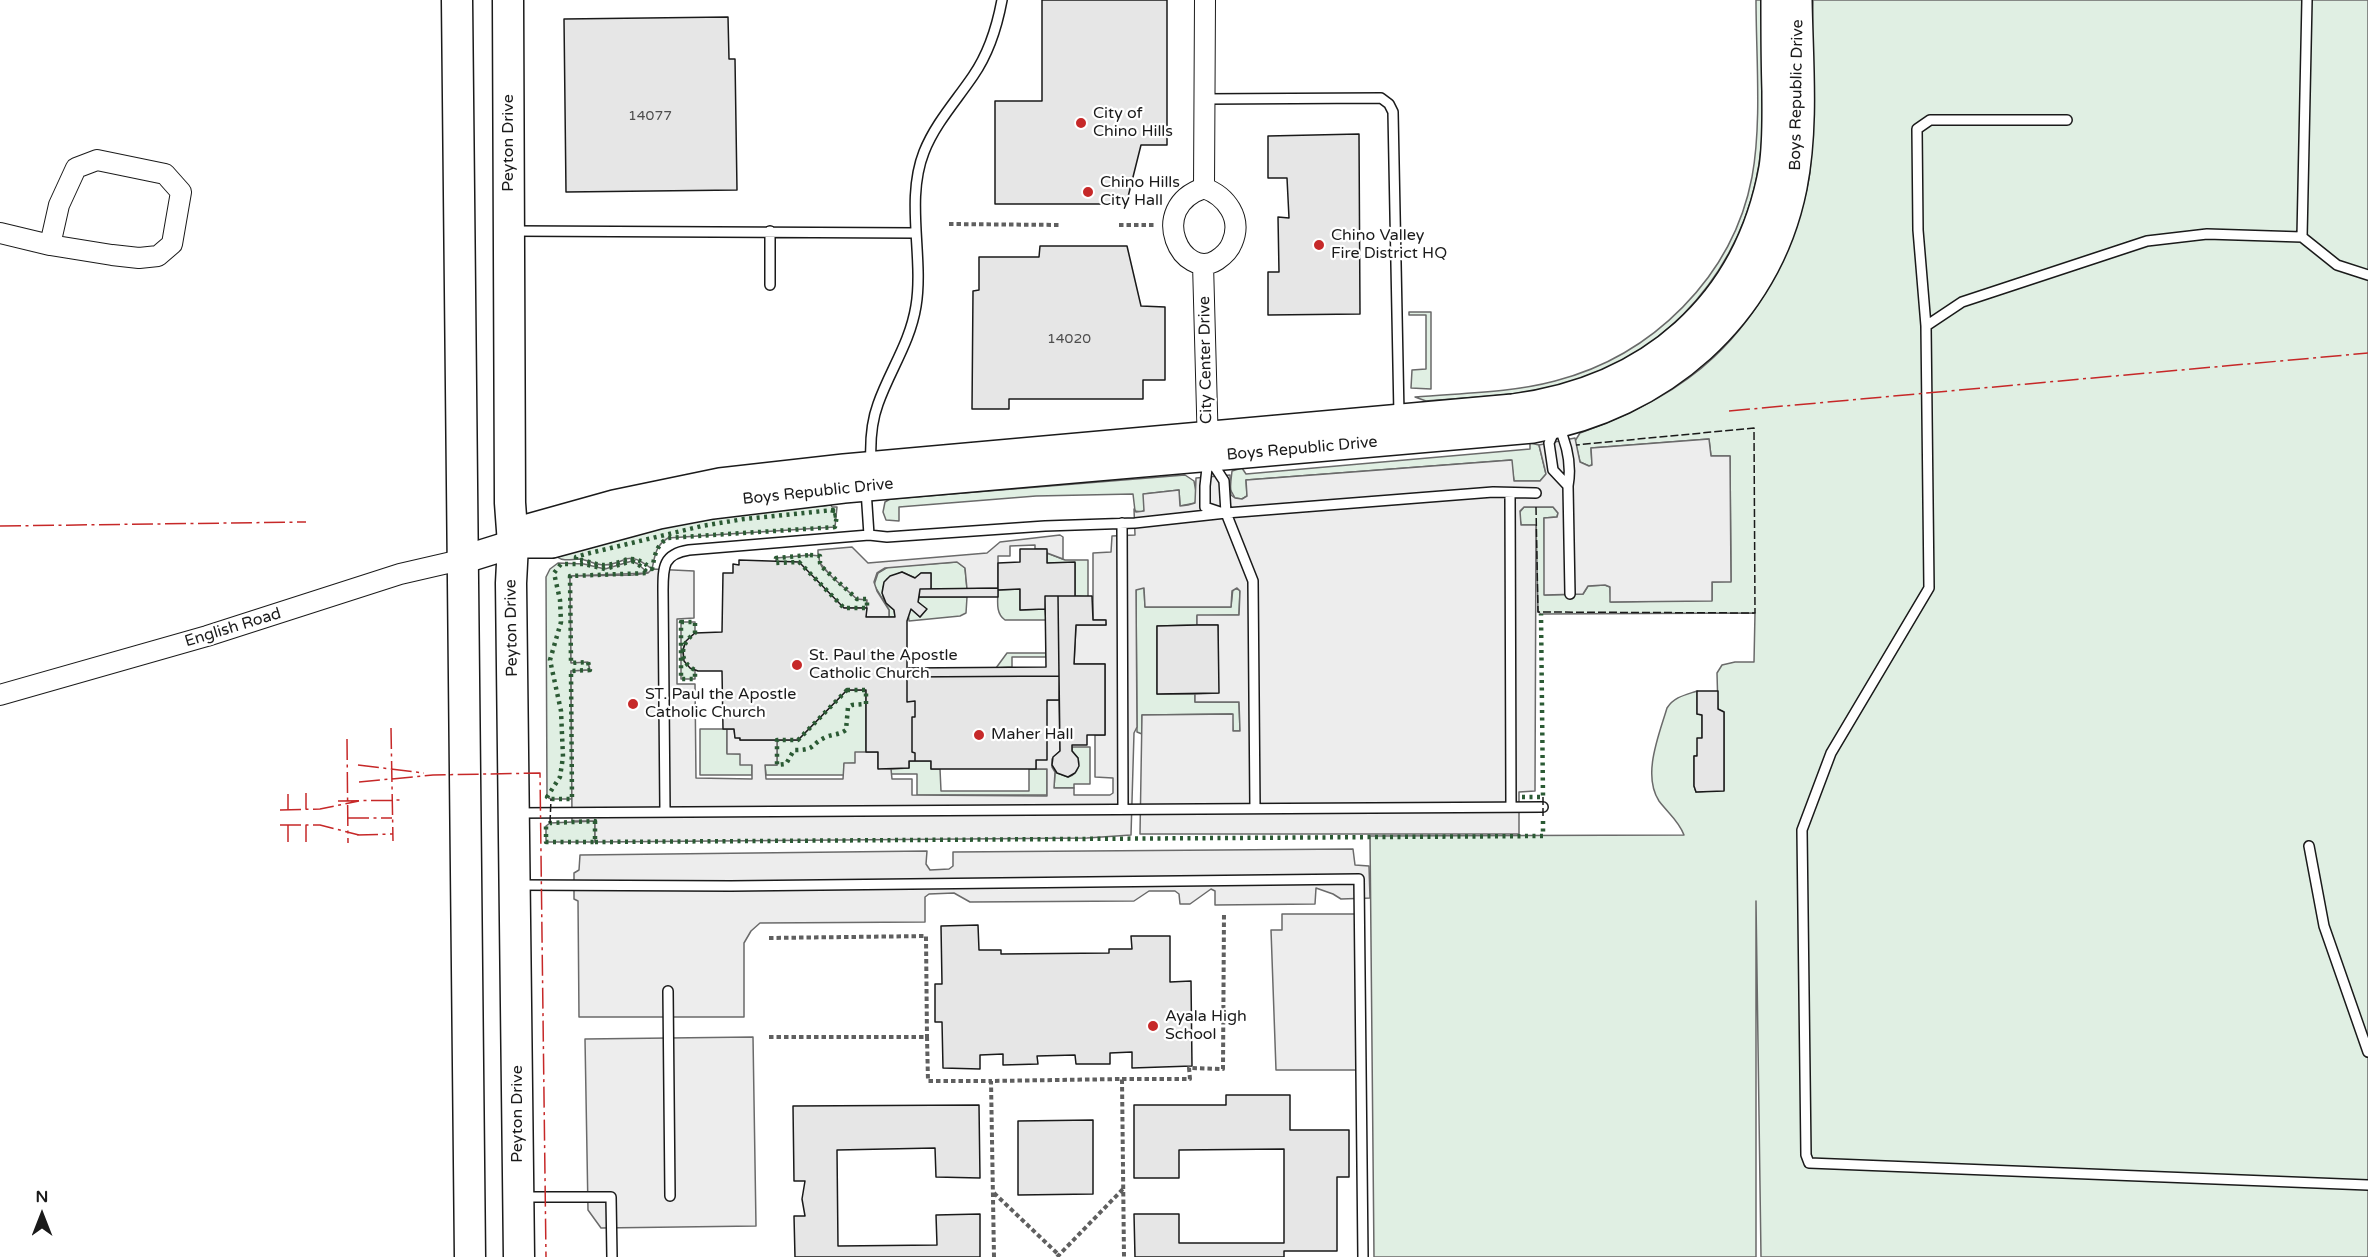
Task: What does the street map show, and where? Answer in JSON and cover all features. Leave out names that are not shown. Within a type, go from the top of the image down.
[{"type":"main road","points":[[457,0],[465,559],[470,1257]]},
{"type":"main road","name":"Peyton Drive","points":[[508,0],[510,503],[513,544],[511,583],[519,1257]]},
{"type":"main road","name":"Boys Republic Drive","points":[[1400,430],[1580,394],[1613,381],[1646,364],[1665,351],[1696,322],[1746,250],[1755,232],[1768,190],[1776,138],[1775,0]]},
{"type":"main road","name":"Boys Republic Drive","points":[[465,559],[513,544],[552,544],[659,516],[869,477],[1400,430],[1557,425],[1618,404],[1669,375],[1714,337],[1762,271],[1788,208],[1797,164],[1798,0]]},
{"type":"street","points":[[1204,0],[1204,188]]},
{"type":"street","points":[[0,233],[50,245],[139,258],[158,256],[172,244],[181,192],[165,174],[97,160],[76,168],[59,205],[50,245]]},
{"type":"street","points":[[1204,188],[1217,193],[1227,202],[1233,215],[1235,229],[1233,243],[1224,255],[1213,262],[1203,264],[1184,256],[1176,244],[1174,216],[1179,204],[1189,193],[1204,188]]},
{"type":"street","name":"City Center Drive","points":[[1203,264],[1208,446]]},
{"type":"street","name":"English Road","points":[[0,695],[207,636],[400,574],[465,559]]},
{"type":"lane","points":[[868,535],[871,434],[877,404],[905,347],[916,306],[917,178],[923,153],[984,57],[993,37],[1002,0]]},
{"type":"lane","points":[[2302,237],[2307,0]]},
{"type":"lane","points":[[1204,99],[1381,98],[1389,104],[1393,112],[1400,430]]},
{"type":"lane","points":[[2067,120],[1930,120],[1917,129],[1918,230],[1926,326],[1929,588],[1831,753],[1802,830],[1806,1155],[1809,1163],[2368,1185]]},
{"type":"lane","points":[[509,231],[916,233]]},
{"type":"lane","points":[[770,231],[771,285]]},
{"type":"lane","points":[[1926,326],[1962,302],[2147,242],[2207,234],[2302,237],[2337,265],[2368,275]]},
{"type":"lane","points":[[1557,425],[1550,443],[1553,470],[1568,486]]},
{"type":"lane","points":[[1557,425],[1565,440],[1571,471],[1568,486],[1570,594]]},
{"type":"lane","points":[[1208,446],[1205,507],[1226,513]]},
{"type":"lane","points":[[1208,446],[1224,481],[1226,513],[1253,581],[1255,808]]},
{"type":"lane","points":[[665,812],[663,590],[666,564],[674,553],[868,535],[887,537],[1045,526],[1122,524],[1226,513],[1494,492],[1536,493]]},
{"type":"lane","points":[[1510,493],[1511,807]]},
{"type":"lane","points":[[1122,524],[1124,809]]},
{"type":"lane","points":[[514,813],[1543,807]]},
{"type":"lane","points":[[2309,846],[2324,926],[2368,1052]]},
{"type":"lane","points":[[516,885],[731,886],[1359,879],[1364,1257]]},
{"type":"lane","points":[[668,991],[670,1196]]},
{"type":"lane","points":[[518,1197],[611,1197],[612,1257]]},
{"type":"path","points":[[950,224],[1061,225]]},
{"type":"path","points":[[1119,225],[1156,225]]},
{"type":"path","points":[[769,938],[926,936],[928,1081],[1190,1079],[1189,1068],[1223,1069],[1224,912]]},
{"type":"path","points":[[769,1037],[927,1037]]},
{"type":"path","points":[[1122,1079],[1124,1257]]},
{"type":"path","points":[[992,1081],[994,1257]]},
{"type":"path","points":[[993,1192],[1058,1256],[1124,1189]]},
{"type":"green space","points":[[1756,0],[1761,0],[1763,82],[1763,124],[1759,164],[1751,201],[1737,237],[1719,270],[1696,300],[1669,328],[1639,351],[1606,369],[1570,383],[1534,391],[1498,395],[1426,401],[1415,397],[1521,388],[1555,381],[1591,369],[1624,353],[1655,332],[1683,307],[1707,279],[1727,248],[1742,213],[1752,177],[1758,112]]},
{"type":"green space","points":[[1813,0],[2368,0],[2368,1257],[1761,1257],[1756,901],[1756,1257],[1374,1257],[1370,836],[1684,835],[1654,791],[1652,767],[1656,742],[1667,708],[1676,699],[1697,691],[1697,714],[1702,715],[1702,738],[1697,756],[1694,756],[1694,786],[1696,792],[1724,790],[1724,712],[1718,709],[1717,673],[1722,665],[1754,662],[1755,613],[1541,614],[1538,612],[1536,525],[1521,525],[1519,513],[1524,507],[1553,507],[1558,513],[1557,517],[1544,518],[1545,595],[1583,594],[1588,586],[1605,585],[1610,587],[1611,602],[1712,600],[1712,582],[1731,581],[1730,456],[1711,456],[1709,439],[1591,448],[1592,465],[1589,466],[1580,462],[1575,441],[1580,433],[1651,402],[1699,370],[1732,339],[1748,319],[1775,275],[1796,227],[1809,178],[1812,140]]},
{"type":"green space","points":[[1409,312],[1431,312],[1431,389],[1411,388],[1412,370],[1426,369],[1426,315],[1409,315]]},
{"type":"green space","points":[[1530,443],[1539,445],[1546,474],[1540,481],[1514,481],[1511,460],[1246,480],[1247,496],[1242,499],[1235,498],[1230,489],[1232,471],[1242,468],[1246,474],[1530,449]]},
{"type":"green space","points":[[1185,475],[1194,481],[1197,497],[1195,503],[1180,506],[1179,490],[1144,494],[1145,509],[1142,512],[1135,511],[1133,494],[1036,496],[899,507],[899,521],[886,520],[883,512],[885,502],[890,499]]},
{"type":"green space","points":[[831,505],[837,507],[835,527],[668,538],[658,548],[652,569],[631,558],[604,565],[580,559],[565,560],[557,557],[624,537],[692,522]]},
{"type":"green space","points":[[1047,553],[1065,560],[1088,560],[1088,597],[1075,596],[1075,563],[1047,563]]},
{"type":"green space","points":[[820,556],[822,567],[857,599],[867,599],[867,608],[844,608],[776,563],[776,558]]},
{"type":"green space","points":[[632,561],[648,573],[570,576],[571,662],[588,662],[590,670],[571,671],[572,799],[551,799],[547,797],[546,577],[550,569],[558,563],[584,564],[605,569]]},
{"type":"green space","points":[[957,562],[965,568],[967,589],[931,589],[931,573],[921,573],[915,578],[902,572],[887,579],[883,588],[883,596],[894,610],[895,617],[889,617],[889,610],[874,585],[878,573],[888,567]]},
{"type":"green space","points":[[1144,588],[1145,607],[1231,607],[1233,588],[1240,590],[1239,615],[1197,616],[1197,625],[1157,626],[1157,694],[1195,694],[1195,702],[1239,702],[1240,731],[1233,731],[1232,714],[1142,715],[1142,734],[1137,732],[1136,590]]},
{"type":"green space","points":[[1020,589],[1020,610],[1045,609],[1046,620],[1005,620],[1002,617],[998,606],[998,590]]},
{"type":"green space","points":[[919,597],[967,597],[966,613],[960,616],[909,621],[908,612],[911,609],[920,617],[926,609],[918,602]]},
{"type":"green space","points":[[681,622],[695,622],[695,633],[686,642],[683,652],[686,662],[695,670],[695,679],[681,679]]},
{"type":"green space","points":[[1007,653],[1046,653],[1046,657],[1012,657],[1012,667],[996,668]]},
{"type":"green space","points":[[847,690],[866,690],[866,752],[855,763],[844,764],[844,775],[766,775],[765,765],[777,765],[777,740],[798,740]]},
{"type":"green space","points":[[700,729],[727,729],[727,753],[740,754],[752,765],[752,775],[700,775]]},
{"type":"green space","points":[[1072,747],[1090,747],[1090,784],[1074,784],[1074,788],[1054,788],[1055,772],[1068,777],[1077,770],[1078,758],[1072,751]]},
{"type":"green space","points":[[909,761],[931,761],[931,769],[940,769],[941,791],[1029,791],[1029,769],[1047,769],[1047,795],[917,795],[917,774],[891,774],[891,769],[909,768]]},
{"type":"green space","points":[[595,821],[595,842],[546,842],[546,826],[550,823]]},
{"type":"shaded area","points":[[1575,438],[1580,462],[1589,466],[1592,465],[1591,448],[1709,439],[1711,456],[1730,456],[1731,582],[1712,582],[1712,601],[1610,602],[1610,587],[1605,585],[1588,586],[1583,594],[1544,595],[1544,518],[1557,517],[1558,513],[1553,507],[1524,507],[1520,511],[1521,525],[1536,525],[1535,791],[1519,792],[1519,834],[1140,834],[1142,715],[1233,714],[1233,731],[1240,731],[1239,702],[1195,702],[1195,694],[1218,693],[1218,625],[1197,625],[1197,615],[1239,615],[1240,591],[1237,588],[1232,591],[1231,607],[1145,607],[1144,588],[1136,590],[1137,727],[1134,733],[1131,835],[1087,838],[595,842],[595,821],[572,821],[571,671],[590,670],[588,662],[571,663],[570,576],[633,575],[648,573],[652,569],[694,571],[694,618],[677,619],[677,684],[695,684],[696,778],[752,779],[752,765],[740,765],[740,754],[727,754],[727,729],[734,729],[735,737],[740,740],[777,740],[777,765],[765,765],[766,779],[843,779],[844,763],[855,763],[855,752],[878,752],[878,768],[891,769],[892,779],[912,779],[912,795],[1047,796],[1047,769],[1036,769],[1036,760],[1047,700],[1059,700],[1060,751],[1052,759],[1055,772],[1054,788],[1074,788],[1074,795],[1110,795],[1113,793],[1113,778],[1095,777],[1095,735],[1105,735],[1105,664],[1074,664],[1076,625],[1106,625],[1105,620],[1093,620],[1093,553],[1111,552],[1112,536],[1135,535],[1134,509],[1136,512],[1144,511],[1143,494],[1179,490],[1180,506],[1195,503],[1196,478],[1230,475],[1231,495],[1242,499],[1247,496],[1246,480],[1512,460],[1514,481],[1540,481],[1546,474],[1539,445]]},
{"type":"shaded area","points":[[1060,535],[1063,537],[1063,559],[1047,553],[1046,549],[1035,549],[1035,545],[1010,546],[1010,556],[998,556],[998,588],[967,589],[965,568],[957,562],[885,568],[877,573],[874,582],[889,610],[889,617],[866,617],[867,600],[857,599],[832,577],[820,563],[818,553],[818,550],[852,547],[868,563],[987,553],[1000,542]]},
{"type":"shaded area","points":[[1353,849],[1355,865],[1369,866],[1370,898],[1341,899],[1316,888],[1315,904],[1215,905],[1215,891],[1211,889],[1190,904],[1180,904],[1179,894],[1175,891],[1149,891],[1134,901],[970,902],[954,893],[929,894],[925,897],[925,922],[760,923],[751,931],[744,943],[744,1017],[579,1017],[578,901],[574,899],[574,873],[579,870],[580,855],[927,851],[926,864],[930,870],[949,869],[953,866],[953,852]]},
{"type":"shaded area","points":[[1282,914],[1359,914],[1361,1070],[1276,1070],[1271,930],[1282,930]]},
{"type":"shaded area","points":[[753,1037],[756,1226],[601,1228],[588,1210],[585,1039]]},
{"type":"building","name":"City of Chino Hills","points":[[1042,0],[1167,0],[1167,145],[1141,145],[1127,201],[1118,204],[995,204],[995,101],[1042,101]]},
{"type":"building","points":[[728,17],[729,59],[735,59],[737,190],[566,192],[564,19]]},
{"type":"building","name":"Chino Valley Fire District HQ","points":[[1359,134],[1360,314],[1268,315],[1268,272],[1279,272],[1278,217],[1289,218],[1287,178],[1268,178],[1268,136]]},
{"type":"building","points":[[1040,246],[1127,246],[1141,306],[1165,307],[1165,380],[1143,380],[1143,399],[1009,399],[1009,409],[972,409],[973,291],[979,290],[979,257],[1039,257]]},
{"type":"building","points":[[1020,549],[1047,549],[1047,563],[1075,562],[1075,596],[1045,596],[1045,609],[1020,610],[1020,589],[998,590],[998,563],[1020,562]]},
{"type":"building","name":"St. Paul the Apostle Catholic Church","points":[[739,560],[799,562],[844,608],[867,608],[866,617],[895,617],[894,610],[886,603],[882,593],[884,582],[890,576],[902,572],[915,578],[921,573],[931,573],[931,589],[920,589],[918,602],[927,609],[920,617],[911,609],[907,621],[907,702],[915,701],[915,717],[912,717],[912,752],[915,753],[915,761],[909,761],[909,768],[878,769],[878,752],[866,752],[866,690],[847,690],[798,740],[740,740],[740,738],[735,738],[734,729],[723,729],[722,671],[698,671],[690,668],[684,661],[683,650],[686,641],[695,633],[722,632],[723,573],[733,573],[733,564],[739,565]]},
{"type":"building","points":[[998,588],[998,597],[919,597],[920,589]]},
{"type":"building","points":[[1045,596],[1058,596],[1059,676],[907,677],[907,668],[1046,667]]},
{"type":"building","points":[[1058,596],[1092,596],[1093,620],[1106,620],[1106,625],[1076,625],[1074,664],[1105,664],[1105,735],[1087,735],[1087,745],[1072,745],[1072,751],[1078,758],[1079,766],[1075,773],[1068,777],[1057,773],[1052,765],[1053,757],[1060,751]]},
{"type":"building","points":[[1218,625],[1219,693],[1157,694],[1157,626]]},
{"type":"building","name":"Maher Hall","points":[[1059,676],[1059,700],[1047,700],[1047,760],[1036,760],[1036,769],[931,769],[931,761],[915,761],[915,753],[912,752],[912,717],[915,717],[915,701],[907,702],[907,677]]},
{"type":"building","points":[[1697,691],[1718,691],[1718,709],[1724,712],[1724,791],[1696,792],[1694,786],[1694,756],[1697,756],[1697,738],[1702,738],[1702,715],[1697,714]]},
{"type":"building","points":[[978,925],[979,950],[1001,950],[1001,954],[1109,953],[1109,949],[1132,949],[1131,936],[1170,936],[1170,982],[1191,981],[1192,1066],[1132,1068],[1132,1052],[1110,1053],[1110,1064],[1076,1064],[1075,1055],[1037,1056],[1038,1064],[1003,1065],[1003,1054],[980,1055],[980,1069],[943,1068],[942,1022],[935,1022],[935,984],[942,984],[941,926]]},
{"type":"building","points":[[1226,1095],[1290,1095],[1290,1130],[1349,1130],[1349,1177],[1337,1177],[1337,1251],[1284,1251],[1284,1257],[1135,1257],[1134,1214],[1179,1214],[1179,1243],[1284,1243],[1284,1149],[1179,1150],[1179,1178],[1134,1178],[1134,1105],[1226,1105]]},
{"type":"building","points":[[979,1105],[980,1178],[936,1177],[935,1148],[837,1150],[838,1246],[937,1245],[936,1215],[980,1214],[980,1257],[795,1257],[794,1216],[805,1216],[802,1199],[805,1181],[794,1181],[793,1106]]},
{"type":"building","points":[[1093,1120],[1093,1194],[1018,1195],[1018,1121]]},
{"type":"hedge","points":[[833,510],[832,516],[837,515],[835,527],[668,538],[658,548],[652,569],[633,559],[606,565],[576,560],[576,557],[586,554],[702,526],[744,519],[833,510]]},
{"type":"hedge","points":[[810,555],[820,556],[822,567],[857,599],[867,599],[867,608],[844,608],[799,562],[776,563],[776,558],[810,555]]},
{"type":"hedge","points":[[632,561],[648,573],[570,576],[571,663],[588,662],[590,670],[571,671],[572,799],[551,799],[547,797],[560,777],[563,757],[561,711],[550,660],[561,622],[560,600],[554,573],[561,564],[584,564],[605,569],[632,561]]},
{"type":"hedge","points":[[1522,797],[1543,797],[1541,614]]},
{"type":"hedge","points":[[681,622],[695,622],[695,633],[686,642],[683,652],[686,662],[695,670],[695,679],[681,679],[681,622]]},
{"type":"hedge","points":[[847,690],[866,690],[866,704],[848,707],[846,730],[826,737],[810,748],[794,750],[786,764],[777,765],[777,740],[798,740],[847,690]]},
{"type":"hedge","points":[[595,842],[1543,836],[1543,818]]},
{"type":"hedge","points":[[595,821],[595,842],[546,842],[546,826],[550,823],[595,821]]},
{"type":"fence","points":[[1536,507],[1538,612],[1755,613],[1754,428],[1576,445]]},
{"type":"fence","points":[[1543,797],[1543,818]]},
{"type":"fence","points":[[550,823],[551,799]]},
{"type":"power","points":[[1729,411],[2368,353]]},
{"type":"power","points":[[0,526],[306,522]]},
{"type":"power","points":[[391,728],[393,841]]},
{"type":"power","points":[[347,739],[348,843]]},
{"type":"power","points":[[358,765],[424,773]]},
{"type":"power","points":[[359,782],[433,775],[540,773],[546,1257]]},
{"type":"power","points":[[306,793],[306,809]]},
{"type":"power","points":[[288,794],[288,810]]},
{"type":"power","points":[[338,801],[402,800]]},
{"type":"power","points":[[280,810],[320,809],[359,801]]},
{"type":"power","points":[[348,818],[392,818]]},
{"type":"power","points":[[280,825],[320,825],[359,835]]},
{"type":"power","points":[[288,825],[288,842]]},
{"type":"power","points":[[306,825],[306,842]]},
{"type":"power","points":[[357,835],[393,834]]},
{"type":"place","name":"City of Chino Hills","points":[[1081,123]]},
{"type":"place","name":"Chino Hills City Hall","points":[[1088,192]]},
{"type":"place","name":"Chino Valley Fire District HQ","points":[[1319,245]]},
{"type":"place","name":"St. Paul the Apostle Catholic Church","points":[[797,665]]},
{"type":"place","name":"ST. Paul the Apostle Catholic Church","points":[[633,704]]},
{"type":"place","name":"Maher Hall","points":[[979,735]]},
{"type":"place","name":"Ayala High School","points":[[1153,1026]]}]
